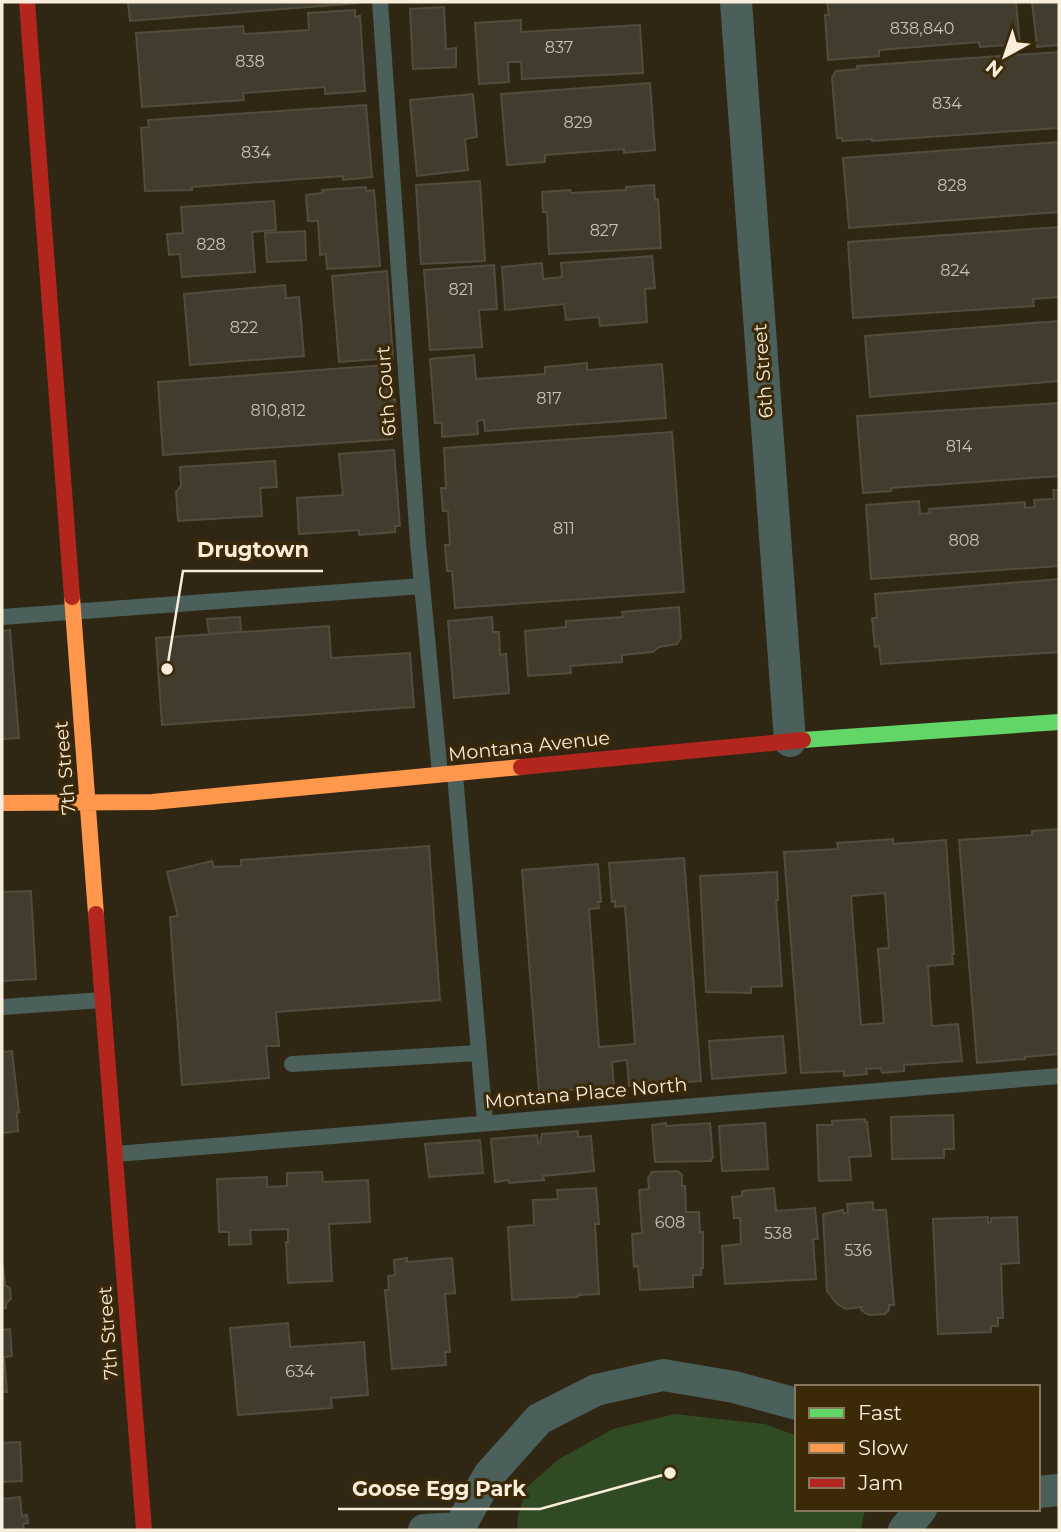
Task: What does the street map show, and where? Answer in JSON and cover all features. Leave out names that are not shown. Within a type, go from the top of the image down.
[{"type":"street","name":"7th Street","points":[[27,2],[144,1530]]},
{"type":"street","name":"6th Street","points":[[736,2],[790,741]]},
{"type":"street","name":"Montana Avenue","points":[[2,803],[152,802],[790,741],[1059,722]]},
{"type":"street","points":[[424,1530],[460,1529],[489,1475],[539,1419],[596,1390],[663,1376],[734,1387],[795,1403]]},
{"type":"street","points":[[1040,1492],[1059,1490]]},
{"type":"street","points":[[904,1530],[919,1511]]},
{"type":"lane","name":"6th Court","points":[[380,2],[422,586],[448,775],[485,1122]]},
{"type":"lane","points":[[2,617],[422,586]]},
{"type":"lane","points":[[2,1007],[103,1000]]},
{"type":"lane","points":[[292,1064],[479,1053]]},
{"type":"lane","name":"Montana Place North","points":[[116,1154],[1059,1076]]},
{"type":"green space","points":[[675,1414],[765,1424],[795,1435],[795,1511],[865,1511],[861,1530],[517,1530],[518,1515],[527,1487],[559,1459],[613,1429]]},
{"type":"building","points":[[128,2],[359,2],[359,3],[130,21]]},
{"type":"building","points":[[827,2],[1016,2],[1020,44],[980,47],[979,42],[879,50],[879,56],[828,60],[825,15],[829,15]]},
{"type":"building","points":[[1032,2],[1059,2],[1059,45],[1037,47]]},
{"type":"building","points":[[444,7],[446,49],[456,48],[456,67],[413,69],[410,9]]},
{"type":"building","points":[[355,10],[355,17],[360,16],[365,91],[325,94],[325,87],[243,93],[244,100],[142,107],[136,33],[243,26],[244,34],[309,30],[308,13]]},
{"type":"building","points":[[521,20],[521,32],[640,25],[643,73],[522,79],[521,62],[508,62],[509,82],[479,84],[475,23]]},
{"type":"building","points":[[1059,52],[1059,128],[872,141],[842,141],[842,138],[837,138],[832,78],[836,71],[858,69],[857,66]]},
{"type":"building","points":[[650,83],[655,150],[624,153],[624,149],[545,155],[545,162],[507,165],[501,94]]},
{"type":"building","points":[[473,94],[477,137],[465,139],[468,170],[417,176],[410,100]]},
{"type":"building","points":[[366,105],[372,177],[343,180],[343,176],[192,187],[192,190],[145,191],[141,128],[149,127],[148,120]]},
{"type":"building","points":[[1059,142],[1059,212],[849,228],[843,158]]},
{"type":"building","points":[[480,181],[485,261],[421,264],[416,185]]},
{"type":"building","points":[[654,185],[655,200],[658,199],[661,248],[549,254],[547,212],[543,212],[542,192],[626,190],[626,187]]},
{"type":"building","points":[[366,187],[366,191],[374,190],[380,266],[327,269],[326,254],[320,255],[318,221],[308,221],[306,195],[323,193],[322,190]]},
{"type":"building","points":[[274,201],[276,230],[252,232],[255,272],[182,277],[180,254],[169,255],[167,234],[183,233],[181,207]]},
{"type":"building","points":[[1059,227],[1059,297],[1033,299],[1034,306],[853,318],[848,242]]},
{"type":"building","points":[[305,231],[306,260],[267,262],[265,233]]},
{"type":"building","points":[[652,256],[655,288],[645,289],[647,322],[600,326],[599,317],[566,320],[564,304],[505,310],[502,267],[542,263],[543,279],[562,277],[561,263]]},
{"type":"building","points":[[494,265],[497,309],[479,310],[482,347],[430,350],[424,270]]},
{"type":"building","points":[[387,271],[393,358],[339,362],[332,276]]},
{"type":"building","points":[[285,285],[286,298],[299,297],[304,356],[190,365],[184,294]]},
{"type":"building","points":[[1059,321],[1059,381],[870,397],[865,336]]},
{"type":"building","points":[[474,355],[476,379],[545,374],[545,367],[587,363],[587,370],[662,364],[666,418],[485,431],[484,420],[477,421],[478,434],[442,437],[442,423],[435,423],[430,359]]},
{"type":"building","points":[[386,365],[388,400],[395,399],[396,420],[390,421],[392,439],[163,455],[158,382]]},
{"type":"building","points":[[1059,403],[1059,476],[891,488],[891,491],[863,493],[857,416]]},
{"type":"building","points":[[672,432],[684,592],[455,608],[452,571],[447,571],[445,545],[450,545],[448,511],[443,511],[441,488],[446,488],[444,448]]},
{"type":"building","points":[[394,450],[400,526],[395,526],[395,532],[359,535],[359,530],[299,534],[297,498],[343,495],[339,454]]},
{"type":"building","points":[[275,461],[277,487],[260,488],[262,516],[178,521],[176,492],[181,486],[180,467]]},
{"type":"building","points":[[1053,490],[1059,490],[1059,566],[871,579],[866,505],[919,501],[920,514],[930,513],[929,509],[1025,502],[1025,508],[1035,507],[1034,500],[1054,499]]},
{"type":"building","points":[[1059,579],[1059,652],[881,664],[879,646],[875,647],[872,618],[877,618],[875,594]]},
{"type":"building","points":[[679,607],[681,638],[677,644],[659,647],[653,652],[622,655],[622,662],[570,666],[571,673],[528,676],[525,631],[566,627],[566,621],[623,617],[622,612]]},
{"type":"building","points":[[240,617],[241,632],[209,634],[207,619]]},
{"type":"building","points":[[492,617],[493,632],[499,632],[500,655],[506,654],[509,693],[454,698],[448,621]]},
{"type":"building","points":[[329,626],[331,658],[410,653],[414,707],[162,725],[156,638]]},
{"type":"building","points":[[10,630],[19,738],[2,739],[2,631]]},
{"type":"building","points":[[1059,829],[1059,1054],[977,1063],[959,840],[1032,835],[1032,831]]},
{"type":"building","points":[[893,839],[893,844],[946,840],[954,954],[953,964],[928,966],[932,1026],[958,1024],[962,1061],[904,1065],[904,1071],[882,1073],[881,1068],[866,1069],[867,1074],[844,1076],[844,1071],[801,1073],[784,852],[838,849],[837,843]],"holes":[[[885,893],[889,948],[878,949],[884,1023],[861,1025],[851,896]]]},
{"type":"building","points":[[429,846],[440,1000],[276,1012],[279,1046],[266,1046],[269,1078],[182,1085],[170,917],[178,916],[167,872],[212,861],[214,867],[241,866],[241,860]]},
{"type":"building","points":[[684,858],[701,1081],[629,1086],[627,1060],[612,1062],[614,1087],[539,1092],[522,870],[598,864],[601,902],[598,902],[599,908],[589,909],[599,1047],[635,1044],[625,906],[615,907],[615,901],[612,902],[609,863]]},
{"type":"building","points":[[777,872],[776,900],[782,986],[751,987],[751,993],[706,992],[700,876]]},
{"type":"building","points":[[31,891],[36,979],[2,981],[2,892]]},
{"type":"building","points":[[783,1036],[786,1073],[712,1079],[709,1041]]},
{"type":"building","points":[[12,1051],[19,1112],[18,1131],[2,1133],[2,1052]]},
{"type":"building","points":[[953,1115],[954,1149],[944,1149],[944,1158],[892,1159],[891,1117]]},
{"type":"building","points":[[865,1119],[871,1156],[849,1157],[851,1180],[819,1181],[817,1125],[832,1125],[832,1121]]},
{"type":"building","points":[[666,1123],[666,1126],[710,1123],[711,1161],[655,1162],[652,1125]]},
{"type":"building","points":[[765,1123],[768,1169],[722,1171],[719,1126]]},
{"type":"building","points":[[578,1131],[578,1137],[591,1136],[594,1171],[543,1176],[544,1180],[495,1182],[491,1139],[537,1135],[538,1144],[542,1134]]},
{"type":"building","points":[[480,1140],[483,1173],[429,1177],[425,1144]]},
{"type":"building","points":[[678,1171],[682,1175],[682,1186],[685,1186],[686,1212],[699,1212],[700,1232],[703,1232],[701,1275],[693,1275],[693,1287],[640,1290],[638,1266],[634,1267],[632,1234],[642,1233],[639,1190],[649,1189],[648,1178],[652,1172]]},
{"type":"building","points":[[322,1172],[323,1182],[368,1180],[370,1222],[329,1224],[332,1281],[288,1283],[288,1229],[250,1230],[251,1244],[229,1245],[229,1232],[219,1232],[217,1179],[267,1177],[267,1187],[287,1186],[287,1173]]},
{"type":"building","points":[[596,1188],[599,1294],[512,1300],[508,1227],[534,1225],[533,1200],[558,1199],[557,1190]]},
{"type":"building","points":[[774,1188],[776,1211],[815,1208],[818,1239],[813,1239],[816,1279],[725,1284],[722,1246],[741,1244],[740,1218],[734,1218],[732,1197],[742,1196],[742,1191]]},
{"type":"building","points":[[873,1202],[873,1210],[886,1210],[894,1305],[889,1305],[885,1314],[869,1315],[861,1310],[862,1307],[846,1309],[837,1304],[827,1291],[823,1214],[843,1210],[843,1213],[848,1213],[847,1204]]},
{"type":"building","points":[[988,1217],[988,1223],[991,1218],[1017,1217],[1019,1263],[1001,1264],[1003,1318],[998,1318],[998,1326],[991,1326],[991,1332],[938,1334],[933,1219]]},
{"type":"building","points":[[407,1258],[407,1262],[452,1258],[455,1293],[445,1294],[450,1352],[445,1352],[446,1365],[392,1369],[385,1290],[389,1290],[388,1276],[395,1275],[394,1260]]},
{"type":"building","points":[[2,1259],[5,1285],[10,1288],[11,1299],[6,1303],[6,1308],[2,1308]]},
{"type":"building","points":[[288,1323],[290,1347],[364,1342],[368,1395],[331,1398],[332,1408],[238,1415],[230,1328]]},
{"type":"building","points":[[10,1329],[12,1356],[4,1357],[7,1392],[2,1392],[2,1330]]},
{"type":"building","points":[[20,1442],[22,1481],[2,1482],[2,1443]]},
{"type":"building","points":[[20,1497],[22,1516],[27,1515],[28,1523],[23,1524],[24,1530],[2,1530],[2,1499]]},
{"type":"traffic: fast","points":[[803,740],[1059,722]]},
{"type":"traffic: slow","points":[[72,597],[96,914]]},
{"type":"traffic: slow","points":[[2,803],[152,802],[521,767]]},
{"type":"traffic: jam","points":[[27,2],[72,597]]},
{"type":"traffic: jam","points":[[521,767],[803,740]]},
{"type":"traffic: jam","points":[[96,914],[144,1530]]},
{"type":"place","name":"Drugtown","points":[[167,669]]},
{"type":"place","name":"Goose Egg Park","points":[[670,1473]]}]
